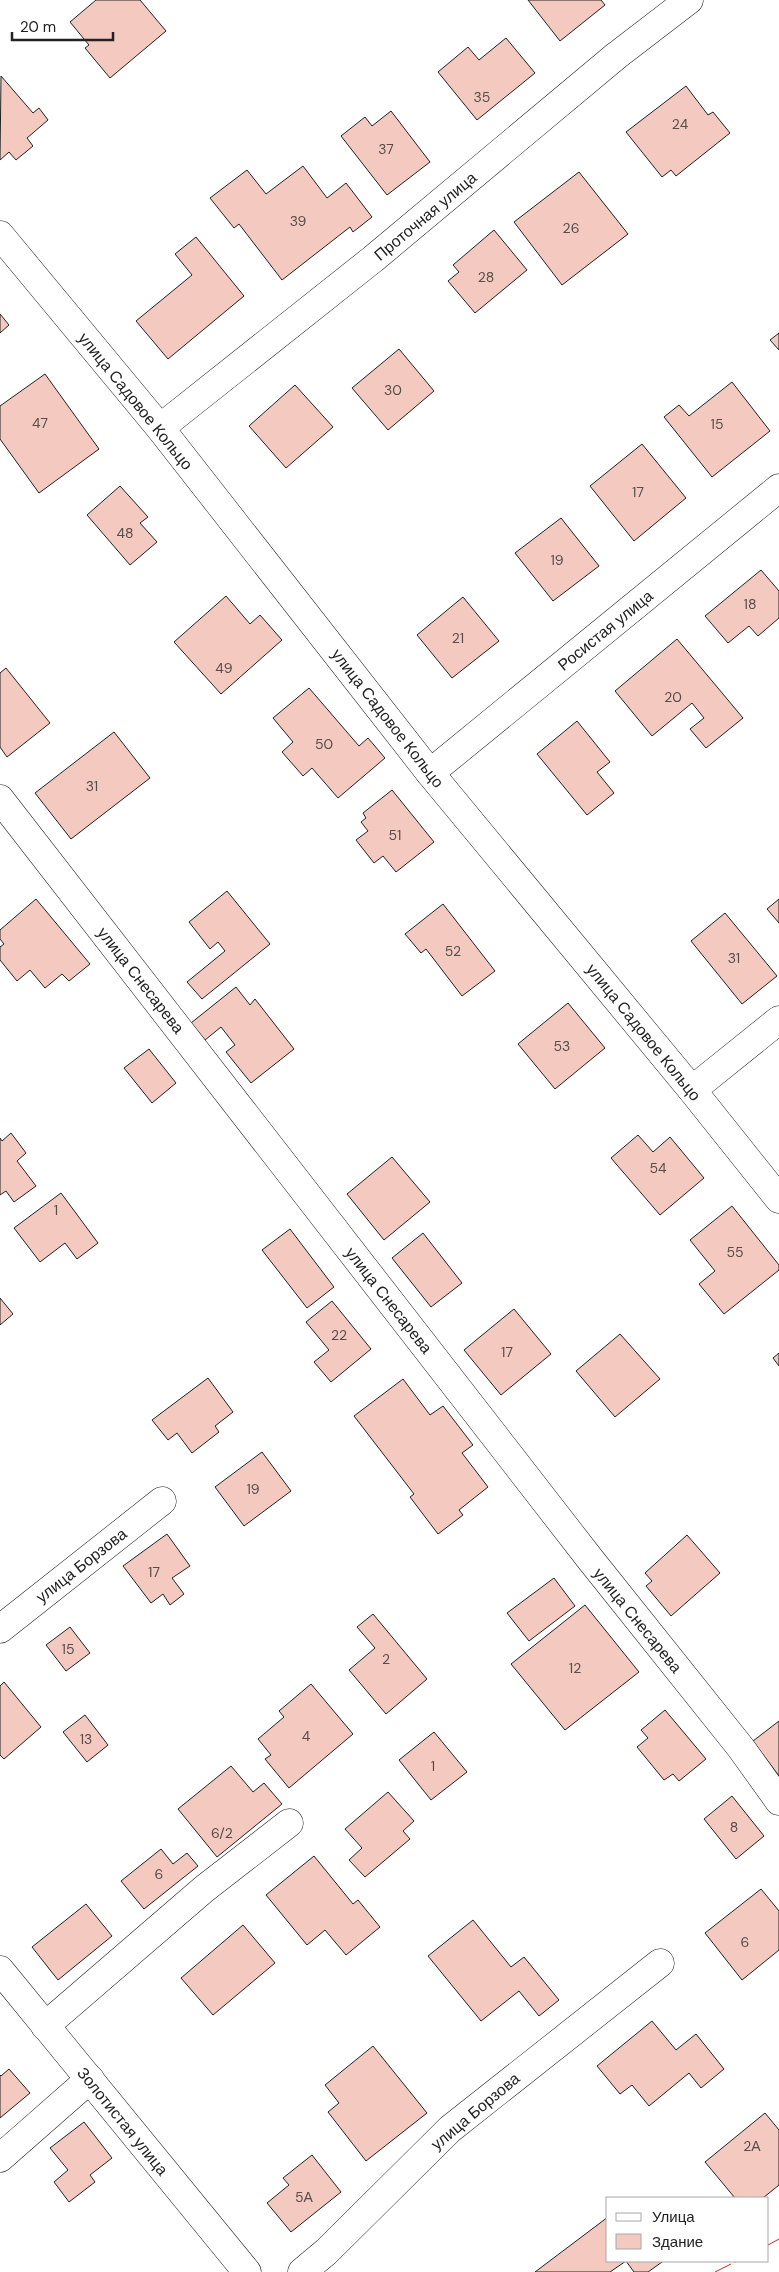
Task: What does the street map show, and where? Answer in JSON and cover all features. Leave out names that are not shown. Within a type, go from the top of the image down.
[{"type":"street","name":"Проточная улица","points":[[160,428],[373,259],[616,56],[689,0]]},
{"type":"street","name":"улица Садовое Кольцо","points":[[0,235],[160,428],[430,773],[692,1090],[779,1199]]},
{"type":"street","name":"Росистая улица","points":[[430,773],[779,488]]},
{"type":"street","name":"улица Снесарева","points":[[0,798],[590,1560],[741,1748],[779,1801]]},
{"type":"street","points":[[692,1090],[779,1020]]},
{"type":"street","name":"улица Борзова","points":[[0,1629],[162,1501]]},
{"type":"street","points":[[45,2026],[204,1889],[289,1823]]},
{"type":"street","name":"улица Борзова","points":[[302,2272],[326,2252],[450,2129],[660,1963]]},
{"type":"street","name":"Золотистая улица","points":[[0,1970],[247,2272]]},
{"type":"street","points":[[0,2158],[90,2079]]},
{"type":"building","points":[[96,0],[140,0],[166,31],[110,78],[85,48],[89,45],[70,22]]},
{"type":"building","points":[[528,0],[601,0],[605,5],[560,41]]},
{"type":"building","points":[[506,38],[535,73],[477,120],[438,72],[468,47],[479,60]]},
{"type":"building","points":[[1,76],[33,113],[39,108],[48,120],[27,138],[33,146],[16,160],[9,152],[0,160]]},
{"type":"building","points":[[686,86],[708,115],[713,112],[730,133],[676,176],[671,170],[662,177],[626,132]]},
{"type":"building","points":[[391,111],[430,162],[387,195],[341,136],[365,117],[372,126]]},
{"type":"building","points":[[303,166],[327,198],[346,183],[372,217],[353,232],[350,227],[282,280],[239,224],[234,228],[210,198],[247,170],[266,194]]},
{"type":"building","points":[[579,172],[628,234],[562,285],[514,222]]},
{"type":"building","points":[[494,230],[527,270],[475,313],[448,281],[459,272],[453,265]]},
{"type":"building","points":[[196,237],[244,296],[168,359],[136,321],[192,275],[175,254]]},
{"type":"building","points":[[0,314],[9,325],[0,333]]},
{"type":"building","points":[[779,333],[779,350],[770,340]]},
{"type":"building","points":[[399,349],[434,391],[388,430],[352,388]]},
{"type":"building","points":[[45,374],[99,449],[39,493],[0,439],[0,406]]},
{"type":"building","points":[[732,382],[770,431],[712,477],[664,417],[679,405],[689,416]]},
{"type":"building","points":[[295,385],[333,427],[286,468],[249,426]]},
{"type":"building","points":[[642,444],[686,498],[634,541],[590,486]]},
{"type":"building","points":[[120,486],[148,517],[140,523],[157,542],[130,565],[87,515]]},
{"type":"building","points":[[561,518],[599,566],[553,601],[515,553]]},
{"type":"building","points":[[761,570],[779,591],[779,618],[758,636],[749,626],[728,643],[705,616]]},
{"type":"building","points":[[226,596],[250,624],[260,615],[282,640],[221,694],[174,642]]},
{"type":"building","points":[[463,597],[499,641],[452,678],[417,635]]},
{"type":"building","points":[[677,639],[743,718],[706,748],[690,729],[704,718],[692,703],[652,736],[615,691]]},
{"type":"building","points":[[6,668],[50,723],[7,757],[0,747],[0,673]]},
{"type":"building","points":[[309,688],[359,746],[368,738],[385,758],[338,798],[312,768],[303,776],[282,752],[293,742],[273,718]]},
{"type":"building","points":[[577,721],[610,762],[597,772],[614,793],[587,815],[537,754]]},
{"type":"building","points":[[114,732],[150,778],[71,839],[35,793]]},
{"type":"building","points":[[392,790],[434,842],[396,872],[383,856],[374,863],[356,840],[368,831],[361,822],[366,818],[363,813]]},
{"type":"building","points":[[227,891],[270,944],[202,999],[187,982],[225,951],[218,942],[210,949],[189,922]]},
{"type":"building","points":[[36,899],[90,964],[69,981],[62,974],[45,988],[30,970],[17,981],[0,960],[0,947],[4,944],[0,939],[0,930]]},
{"type":"building","points":[[779,899],[779,923],[767,909]]},
{"type":"building","points":[[443,904],[495,971],[462,996],[426,949],[421,953],[405,934]]},
{"type":"building","points":[[725,913],[777,976],[742,1004],[691,941]]},
{"type":"building","points":[[236,987],[250,1005],[255,999],[294,1049],[251,1083],[226,1052],[235,1045],[221,1027],[205,1040],[191,1023]]},
{"type":"building","points":[[568,1003],[605,1048],[555,1089],[518,1044]]},
{"type":"building","points":[[149,1049],[176,1083],[152,1103],[124,1068]]},
{"type":"building","points":[[11,1133],[26,1153],[17,1161],[36,1186],[14,1202],[6,1191],[0,1195],[0,1138],[2,1141]]},
{"type":"building","points":[[638,1135],[653,1152],[670,1137],[704,1178],[660,1215],[611,1158]]},
{"type":"building","points":[[392,1157],[430,1202],[384,1240],[347,1194]]},
{"type":"building","points":[[61,1193],[98,1243],[77,1259],[65,1243],[40,1262],[14,1228]]},
{"type":"building","points":[[732,1206],[779,1265],[779,1270],[724,1314],[699,1284],[715,1271],[690,1240]]},
{"type":"building","points":[[290,1229],[334,1287],[307,1308],[262,1250]]},
{"type":"building","points":[[423,1233],[462,1283],[431,1307],[392,1258]]},
{"type":"building","points":[[0,1298],[13,1314],[0,1325]]},
{"type":"building","points":[[332,1301],[371,1349],[331,1382],[314,1362],[329,1350],[306,1322]]},
{"type":"building","points":[[514,1309],[551,1354],[501,1395],[464,1350]]},
{"type":"building","points":[[620,1334],[660,1379],[615,1417],[576,1371]]},
{"type":"building","points":[[779,1353],[779,1366],[773,1358]]},
{"type":"building","points":[[208,1378],[233,1412],[215,1426],[219,1432],[192,1453],[177,1433],[168,1440],[152,1420]]},
{"type":"building","points":[[403,1379],[430,1415],[443,1406],[473,1445],[462,1453],[488,1487],[459,1510],[463,1515],[438,1534],[410,1497],[414,1494],[354,1416]]},
{"type":"building","points":[[262,1452],[291,1491],[244,1526],[215,1487]]},
{"type":"building","points":[[167,1534],[190,1566],[172,1578],[184,1594],[170,1605],[163,1594],[151,1603],[123,1566]]},
{"type":"building","points":[[687,1535],[720,1573],[671,1616],[646,1586],[652,1581],[645,1573]]},
{"type":"building","points":[[554,1578],[575,1606],[529,1641],[507,1613]]},
{"type":"building","points":[[585,1605],[639,1672],[565,1730],[511,1664]]},
{"type":"building","points":[[373,1614],[427,1679],[386,1714],[349,1670],[375,1648],[357,1627]]},
{"type":"building","points":[[70,1627],[90,1653],[66,1671],[46,1645]]},
{"type":"building","points":[[4,1682],[41,1727],[4,1759],[0,1755],[0,1686]]},
{"type":"building","points":[[311,1684],[353,1734],[289,1788],[265,1759],[271,1755],[258,1739],[284,1717],[279,1711]]},
{"type":"building","points":[[665,1710],[706,1759],[679,1781],[673,1774],[664,1780],[637,1747],[648,1738],[641,1730]]},
{"type":"building","points":[[85,1715],[108,1745],[87,1762],[63,1732]]},
{"type":"building","points":[[779,1721],[779,1776],[753,1741]]},
{"type":"building","points":[[434,1732],[467,1772],[431,1800],[399,1760]]},
{"type":"building","points":[[231,1766],[253,1792],[264,1783],[282,1804],[217,1857],[178,1809]]},
{"type":"building","points":[[388,1792],[414,1821],[403,1831],[410,1839],[365,1877],[349,1860],[362,1848],[345,1829]]},
{"type":"building","points":[[732,1796],[764,1836],[736,1859],[704,1819]]},
{"type":"building","points":[[161,1849],[173,1864],[187,1853],[198,1866],[144,1909],[121,1881]]},
{"type":"building","points":[[314,1856],[353,1904],[358,1900],[380,1927],[346,1955],[325,1930],[307,1945],[266,1895]]},
{"type":"building","points":[[761,1889],[779,1911],[779,1950],[742,1980],[705,1933]]},
{"type":"building","points":[[86,1904],[112,1936],[58,1980],[32,1947]]},
{"type":"building","points":[[473,1920],[511,1967],[524,1957],[559,2000],[539,2016],[519,1991],[481,2021],[428,1956]]},
{"type":"building","points":[[243,1925],[275,1963],[213,2015],[181,1978]]},
{"type":"building","points":[[652,2021],[676,2050],[696,2034],[724,2069],[701,2088],[689,2073],[649,2106],[632,2085],[620,2094],[597,2066]]},
{"type":"building","points":[[373,2046],[427,2113],[366,2161],[328,2112],[339,2103],[325,2085]]},
{"type":"building","points":[[9,2069],[30,2093],[0,2118],[0,2075]]},
{"type":"building","points":[[765,2113],[779,2130],[779,2185],[764,2197],[734,2197],[705,2162]]},
{"type":"building","points":[[84,2122],[112,2158],[90,2175],[95,2182],[69,2202],[54,2182],[68,2170],[50,2148]]},
{"type":"building","points":[[312,2155],[341,2192],[291,2232],[267,2203],[289,2185],[283,2178]]},
{"type":"building","points":[[606,2219],[606,2262],[625,2262],[610,2272],[535,2272]]},
{"type":"building","points":[[627,2262],[662,2262],[648,2272],[634,2272]]},
{"type":"power","points":[[769,2244],[779,2239]]},
{"type":"power","points":[[715,2272],[735,2262]]}]
